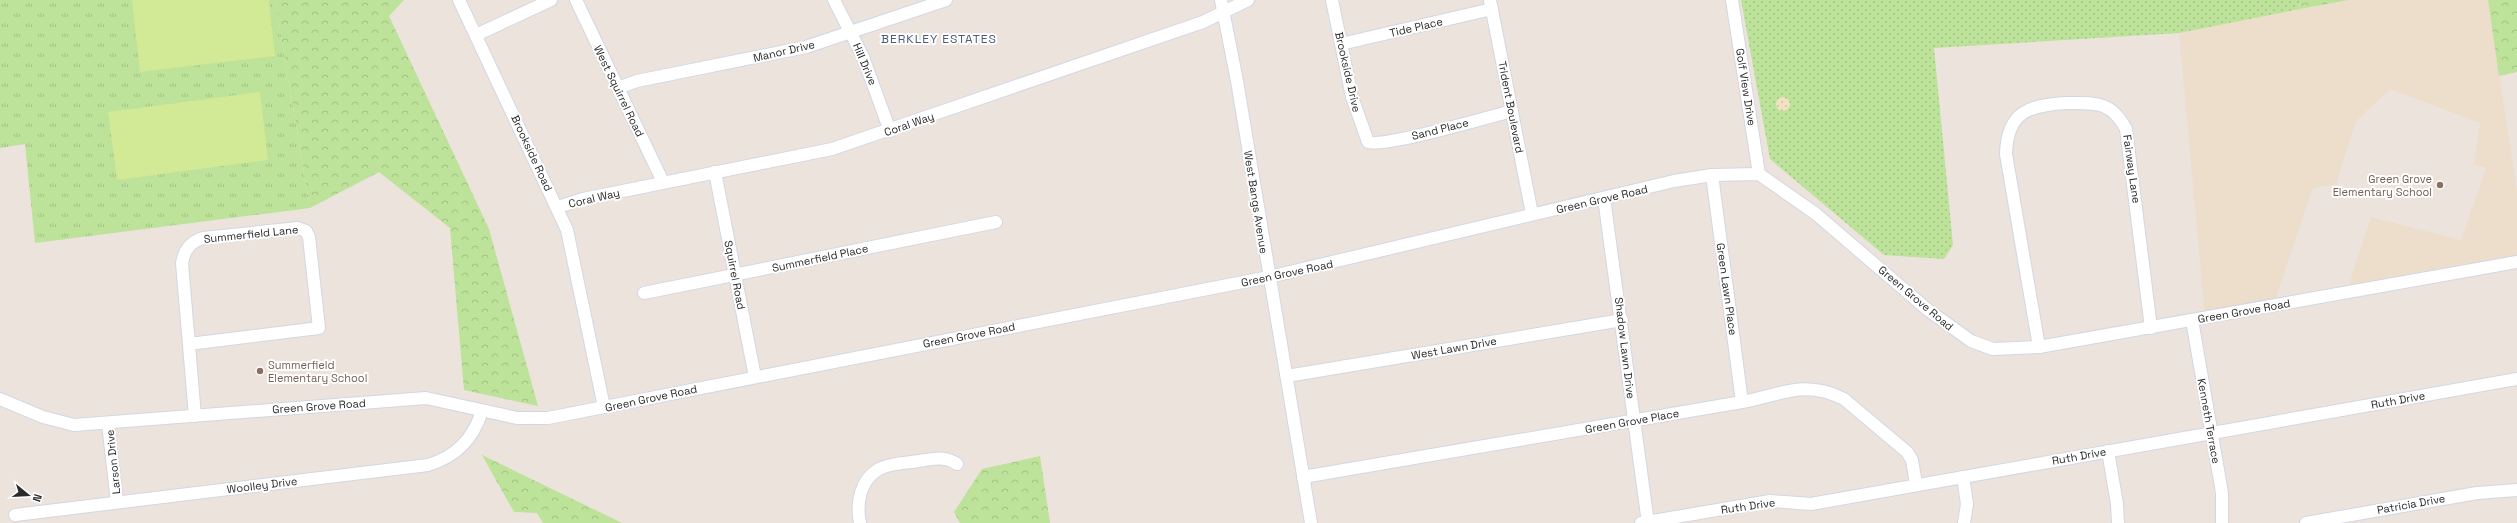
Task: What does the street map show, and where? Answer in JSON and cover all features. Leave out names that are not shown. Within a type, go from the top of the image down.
[{"type":"street","name":"Brookside Road","points":[[459,0],[558,207],[572,245],[604,408]]},
{"type":"street","points":[[476,35],[551,0]]},
{"type":"street","name":"West Squirrel Road","points":[[576,0],[663,182]]},
{"type":"street","name":"Hill Drive","points":[[834,0],[870,75],[890,131]]},
{"type":"street","name":"Manor Drive","points":[[618,88],[637,81],[806,47],[946,0]]},
{"type":"street","name":"West Bangs Avenue","points":[[1221,0],[1237,81],[1311,523]]},
{"type":"street","name":"Coral Way","points":[[558,207],[583,199],[663,182],[832,149],[890,131],[1203,22],[1248,0]]},
{"type":"street","name":"Brookside Drive","points":[[1332,0],[1352,97],[1368,142]]},
{"type":"street","name":"Golf View Drive","points":[[1732,0],[1759,174]]},
{"type":"street","name":"Tide Place","points":[[1341,44],[1491,4]]},
{"type":"street","name":"Trident Boulevard","points":[[1491,4],[1532,214]]},
{"type":"street","name":"Fairway Lane","points":[[2039,347],[2006,154],[2006,141],[2011,128],[2018,117],[2029,109],[2040,104],[2097,102],[2110,109],[2120,118],[2126,129],[2151,328]]},
{"type":"street","name":"Sand Place","points":[[1368,142],[1376,144],[1395,140],[1512,111]]},
{"type":"street","name":"Squirrel Road","points":[[715,172],[756,377]]},
{"type":"street","name":"Green Grove Road","points":[[0,399],[62,424],[74,425],[414,399],[440,400],[517,418],[539,419],[604,408],[1269,277],[1532,214],[1712,175],[1759,174],[1816,214],[1928,310],[1971,341],[1993,349],[2039,347],[2517,262]]},
{"type":"street","name":"Green Lawn Place","points":[[1712,175],[1742,402]]},
{"type":"street","name":"Shadow Lawn Drive","points":[[1604,198],[1622,320],[1646,523]]},
{"type":"street","name":"Summerfield Place","points":[[644,294],[996,222]]},
{"type":"street","name":"Summerfield Lane","points":[[189,344],[319,328],[309,237],[306,232],[298,228],[203,238],[191,243],[183,255],[182,263],[195,416]]},
{"type":"street","name":"West Lawn Drive","points":[[1287,376],[1622,320]]},
{"type":"street","name":"Kenneth Terrace","points":[[2192,320],[2222,493],[2222,523]]},
{"type":"street","name":"Ruth Drive","points":[[1646,523],[1770,501],[1811,504],[2108,450],[2517,379]]},
{"type":"street","name":"Green Grove Place","points":[[1303,477],[1742,402],[1797,389],[1817,390],[1834,394],[1849,403],[1907,452],[1912,460],[1916,484]]},
{"type":"street","name":"Woolley Drive","points":[[15,515],[428,465],[451,455],[465,444],[473,434],[482,410]]},
{"type":"street","name":"Larson Drive","points":[[108,423],[117,502]]},
{"type":"street","points":[[2108,450],[2117,504],[2118,523]]},
{"type":"street","points":[[860,523],[857,507],[859,498],[867,481],[880,469],[944,457],[957,464]]},
{"type":"street","points":[[1963,477],[1967,504],[1964,523]]},
{"type":"street","name":"Patricia Drive","points":[[2306,523],[2477,493],[2517,490]]},
{"type":"shaded area","points":[[2349,0],[2488,0],[2517,191],[2517,264],[2346,294],[2371,217],[2461,240],[2486,168],[2474,164],[2480,123],[2390,89],[2356,121],[2336,184],[2313,188],[2273,306],[2205,318],[2179,33]]},
{"type":"green space","points":[[0,0],[275,0],[310,208],[35,243],[25,144],[0,148]]},
{"type":"green space","points":[[132,0],[269,0],[275,56],[140,72]]},
{"type":"green space","points":[[275,0],[404,0],[389,16],[489,229],[538,406],[464,390],[450,228],[379,172],[310,208]]},
{"type":"green space","points":[[1741,0],[2299,0],[2300,9],[2179,33],[1934,48],[1953,245],[1944,259],[1884,255],[1770,159]]},
{"type":"green space","points":[[2299,0],[2349,0],[2300,9]]},
{"type":"green space","points":[[2488,0],[2517,0],[2517,72],[2499,76]]},
{"type":"green space","points":[[260,92],[268,160],[117,180],[108,112]]},
{"type":"green space","points":[[482,455],[622,523],[543,523],[537,513],[514,512]]},
{"type":"green space","points":[[1040,456],[1050,523],[960,523],[954,512],[982,469]]},
{"type":"sand","points":[[1780,97],[1786,97],[1790,101],[1790,107],[1786,111],[1780,111],[1776,107],[1776,101]]},
{"type":"place","name":"Green Grove Elementary School","points":[[2440,185]]},
{"type":"place","name":"Summerfield Elementary School","points":[[260,371]]},
{"type":"district","name":"BERKLEY ESTATES","points":[[939,39]]}]
